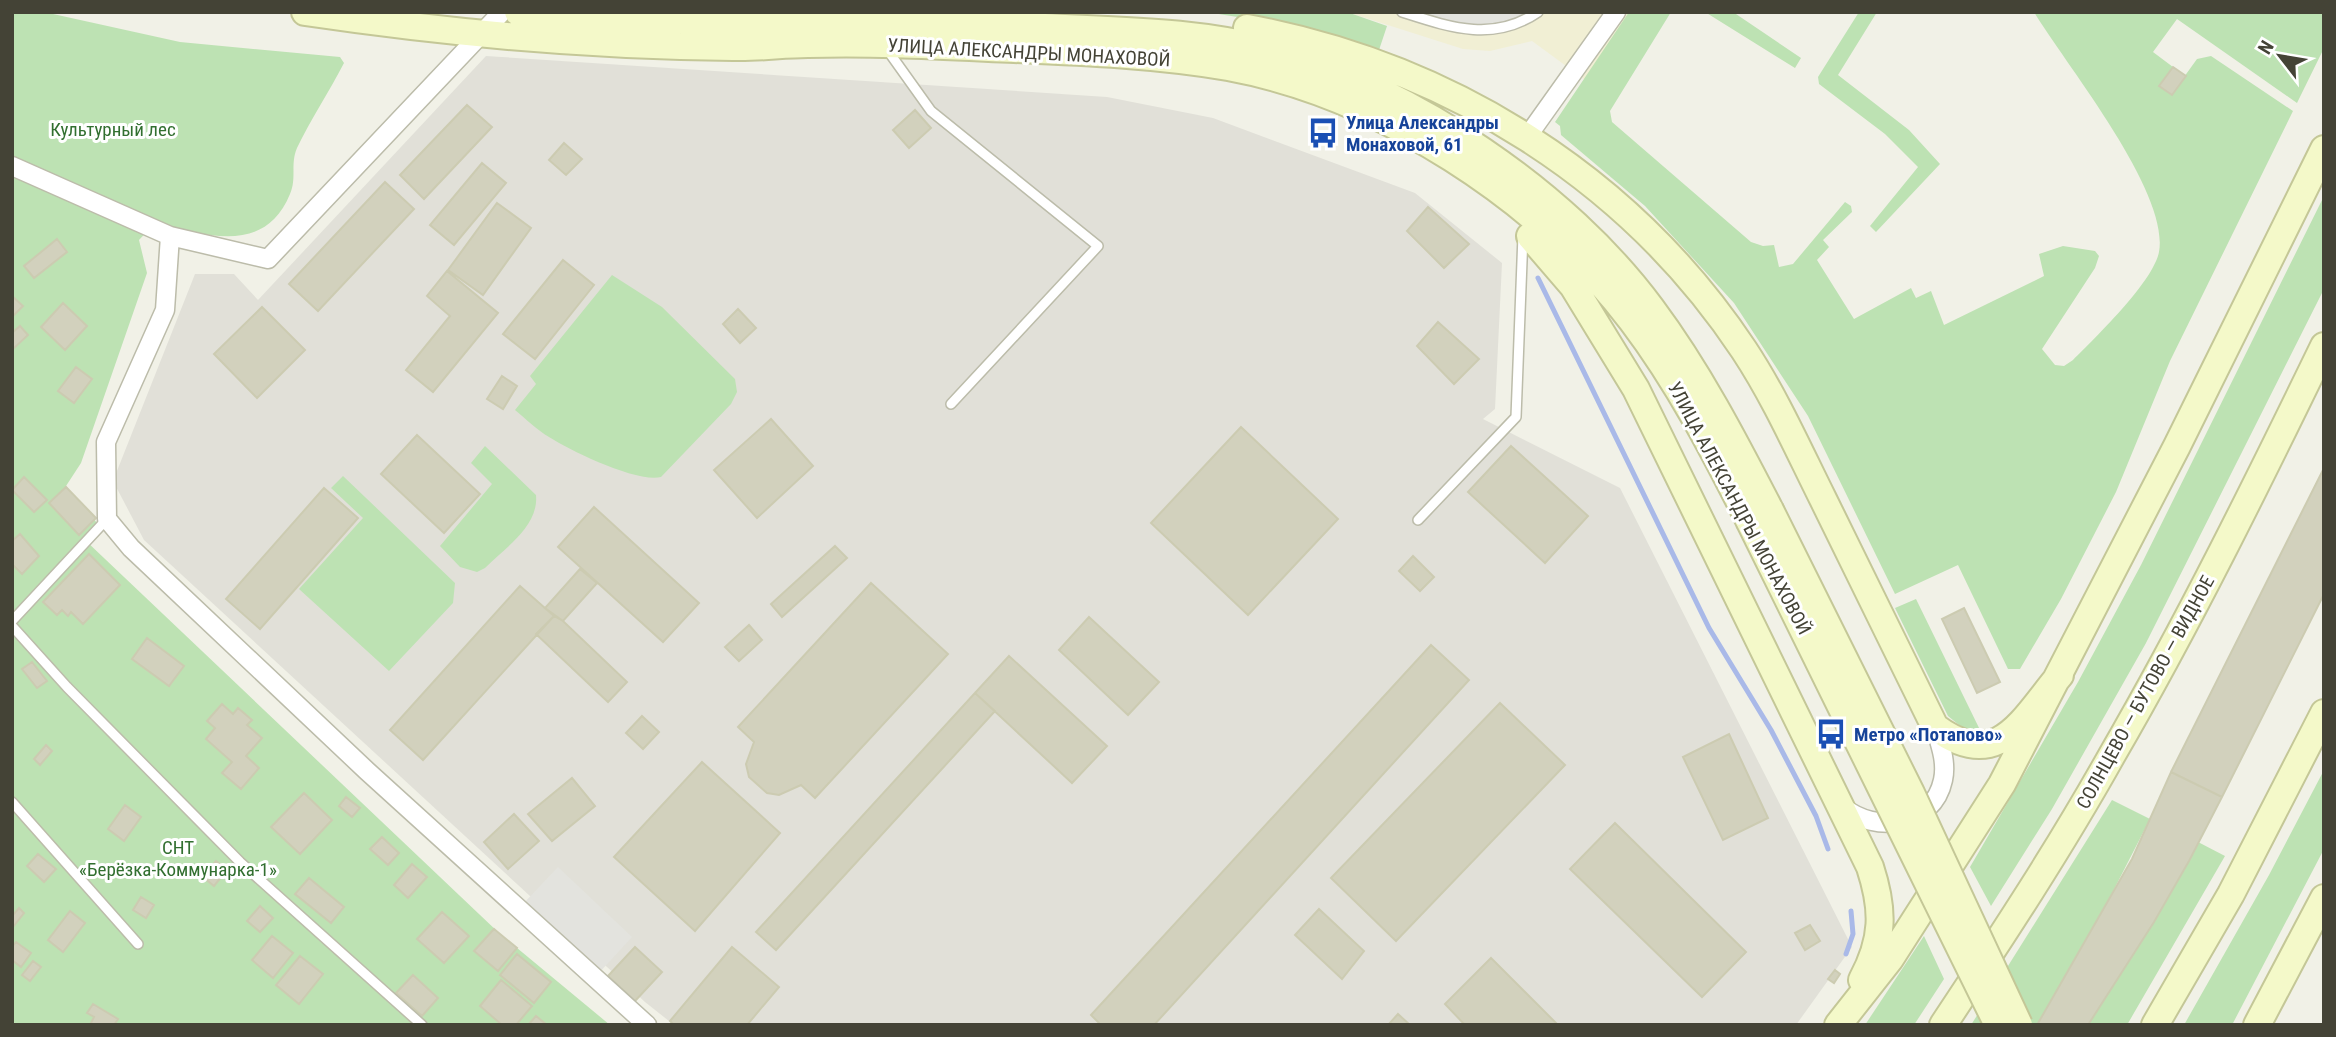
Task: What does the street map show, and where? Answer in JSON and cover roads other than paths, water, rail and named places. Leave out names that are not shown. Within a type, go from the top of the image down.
[{"type":"main road","name":"УЛИЦА АЛЕКСАНДРЫ МОНАХОВОЙ","points":[[305,12],[484,33],[604,42],[737,47],[883,44],[1114,53],[1230,68],[1268,76],[1353,104],[1421,139],[1461,167],[1587,268],[1630,319],[1759,515],[1911,793],[2018,1025]]},
{"type":"main road","name":"УЛИЦА АЛЕКСАНДРЫ МОНАХОВОЙ","points":[[518,12],[605,19],[652,16],[1120,29],[1233,42],[1321,65],[1357,80],[1433,120],[1519,178],[1604,252],[1649,305],[1713,402],[1759,515],[1998,1025]]},
{"type":"main road","points":[[1120,29],[1182,24],[1238,26],[1305,38],[1419,78],[1527,137],[1623,210],[1680,266],[1723,319],[1768,388],[1935,727],[1968,746],[1991,745],[2008,734],[2060,675]]},
{"type":"main road","points":[[1838,1025],[1889,959],[1954,863],[2002,784],[2060,675],[2324,149]]},
{"type":"main road","points":[[1530,225],[1573,286],[1636,389],[1870,867],[1881,913],[1871,963],[1838,1025]]},
{"type":"main road","name":"СОЛНЦЕВО — БУТОВО — ВИДНОЕ","points":[[1943,1025],[2038,878],[2137,712],[2233,530],[2324,346]]},
{"type":"main road","points":[[2155,1025],[2231,894],[2324,713]]},
{"type":"main road","points":[[2257,1025],[2324,898]]},
{"type":"street","points":[[12,166],[170,236],[268,259],[502,12]]},
{"type":"street","points":[[1527,137],[1616,12]]},
{"type":"street","points":[[170,236],[165,310],[106,442],[107,519],[131,548],[367,771],[647,1025]]},
{"type":"street","points":[[1836,799],[1854,815],[1875,824],[1899,823],[1920,813],[1937,796],[1944,775],[1935,727]]},
{"type":"lane","points":[[1402,12],[1477,31],[1508,27],[1538,12]]},
{"type":"lane","points":[[883,44],[931,111],[1098,246],[951,404]]},
{"type":"lane","points":[[1418,520],[1516,417],[1520,264],[1522,237],[1530,225]]},
{"type":"lane","points":[[107,519],[12,624],[67,687],[240,862],[422,1025]]},
{"type":"lane","points":[[12,802],[138,944]]},
{"type":"waterway","points":[[1538,278],[1709,628],[1771,730],[1816,816],[1828,849]]},
{"type":"waterway","points":[[1846,954],[1853,934],[1851,911]]},
{"type":"place","name":"Улица Александры Монаховой, 61","points":[[1323,133]]},
{"type":"place","name":"Метро «Потапово»","points":[[1831,734]]},
{"type":"park label","name":"Культурный лес","points":[[113,129]]},
{"type":"park label","name":"СНТ «Берёзка-Коммунарка-1»","points":[[178,858]]}]
